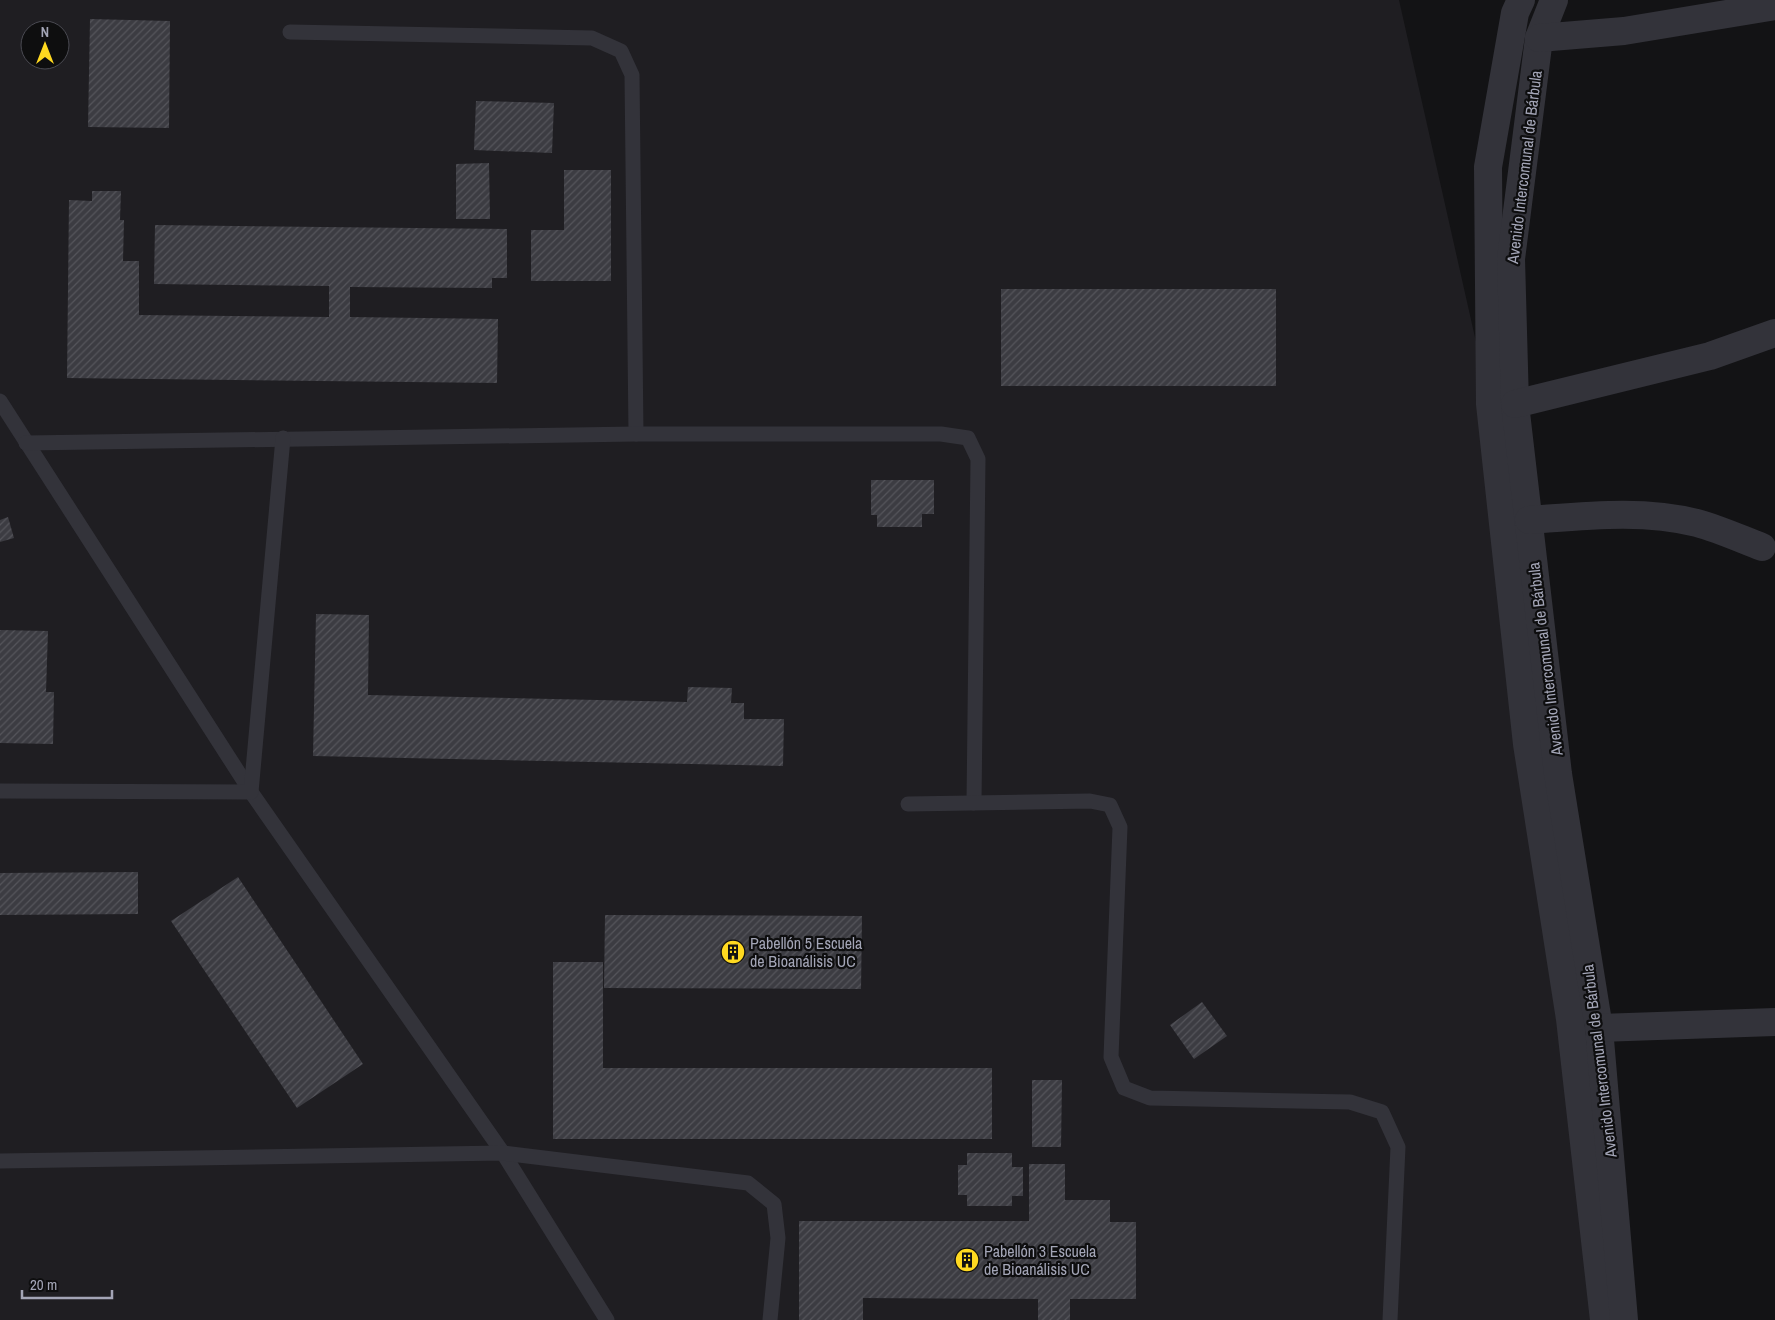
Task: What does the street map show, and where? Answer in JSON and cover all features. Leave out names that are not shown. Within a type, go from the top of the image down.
[{"type":"street","name":"Avenido Intercomunal de Bárbula","points":[[1521,0],[1515,13],[1488,167],[1490,404],[1527,744],[1570,1019],[1604,1320]]},
{"type":"street","name":"Avenido Intercomunal de Bárbula","points":[[1554,0],[1539,38],[1512,259],[1515,404],[1558,774],[1598,1028],[1624,1320]]},
{"type":"street","points":[[1539,38],[1624,31],[1775,6]]},
{"type":"street","points":[[1515,404],[1710,356],[1775,332]]},
{"type":"street","points":[[1529,520],[1596,515],[1650,516],[1697,523],[1762,547]]},
{"type":"street","points":[[1598,1028],[1775,1022]]},
{"type":"lane","points":[[290,32],[592,38],[621,51],[632,75],[636,434]]},
{"type":"lane","points":[[0,400],[252,792],[503,1153],[607,1320]]},
{"type":"lane","points":[[26,443],[636,434],[941,434],[968,438],[978,459],[974,803]]},
{"type":"lane","points":[[252,792],[283,438]]},
{"type":"lane","points":[[0,791],[252,792]]},
{"type":"lane","points":[[908,804],[1090,801],[1110,805],[1120,827],[1111,1057],[1124,1088],[1150,1098],[1350,1102],[1382,1112],[1398,1147],[1390,1320]]},
{"type":"lane","points":[[0,1161],[503,1153],[748,1183],[774,1204],[778,1238],[770,1320]]},
{"type":"shaded area","points":[[0,0],[1399,0],[1490,404],[1604,1320],[0,1320]]},
{"type":"building","points":[[90,19],[170,21],[169,128],[88,127]]},
{"type":"building","points":[[476,101],[554,103],[552,153],[474,150]]},
{"type":"building","points":[[489,163],[490,219],[456,219],[456,164]]},
{"type":"building","points":[[564,170],[611,170],[611,281],[531,281],[531,230],[564,230]]},
{"type":"building","points":[[92,191],[121,191],[120,220],[124,220],[123,261],[139,261],[139,315],[329,317],[329,286],[154,284],[155,225],[507,229],[507,278],[492,278],[492,288],[350,287],[350,317],[498,319],[497,383],[67,378],[69,200],[92,201]]},
{"type":"building","points":[[1001,289],[1276,289],[1276,386],[1001,386]]},
{"type":"building","points":[[871,480],[934,480],[934,514],[922,514],[922,527],[877,527],[877,515],[871,515]]},
{"type":"building","points":[[8,517],[14,538],[0,542],[0,520]]},
{"type":"building","points":[[316,614],[369,615],[368,695],[687,702],[688,687],[732,688],[731,703],[744,703],[744,719],[784,719],[783,766],[313,756]]},
{"type":"building","points":[[0,630],[48,631],[46,692],[54,692],[53,744],[0,743]]},
{"type":"building","points":[[138,872],[138,914],[0,915],[0,873]]},
{"type":"building","points":[[238,877],[363,1064],[297,1108],[171,921]]},
{"type":"building","name":"Pabellón 5 Escuela de Bioanálisis UC","points":[[605,915],[862,916],[861,989],[604,988]]},
{"type":"building","points":[[553,962],[603,962],[603,1068],[992,1068],[992,1139],[553,1139]]},
{"type":"building","points":[[1202,1002],[1227,1036],[1194,1059],[1170,1025]]},
{"type":"building","points":[[1032,1080],[1062,1080],[1061,1147],[1032,1147]]},
{"type":"building","points":[[967,1153],[1012,1153],[1012,1167],[1023,1167],[1023,1196],[1012,1196],[1012,1206],[967,1206],[967,1195],[958,1195],[958,1165],[967,1165]]},
{"type":"building","name":"Pabellón 3 Escuela de Bioanálisis UC","points":[[1029,1164],[1065,1164],[1065,1200],[1110,1200],[1110,1222],[1136,1222],[1136,1299],[1070,1299],[1070,1320],[1038,1320],[1038,1299],[863,1298],[863,1320],[799,1320],[799,1221],[1029,1221]]},
{"type":"place","name":"Pabellón 5 Escuela de Bioanálisis UC","points":[[733,952]]},
{"type":"place","name":"Pabellón 3 Escuela de Bioanálisis UC","points":[[967,1260]]}]
